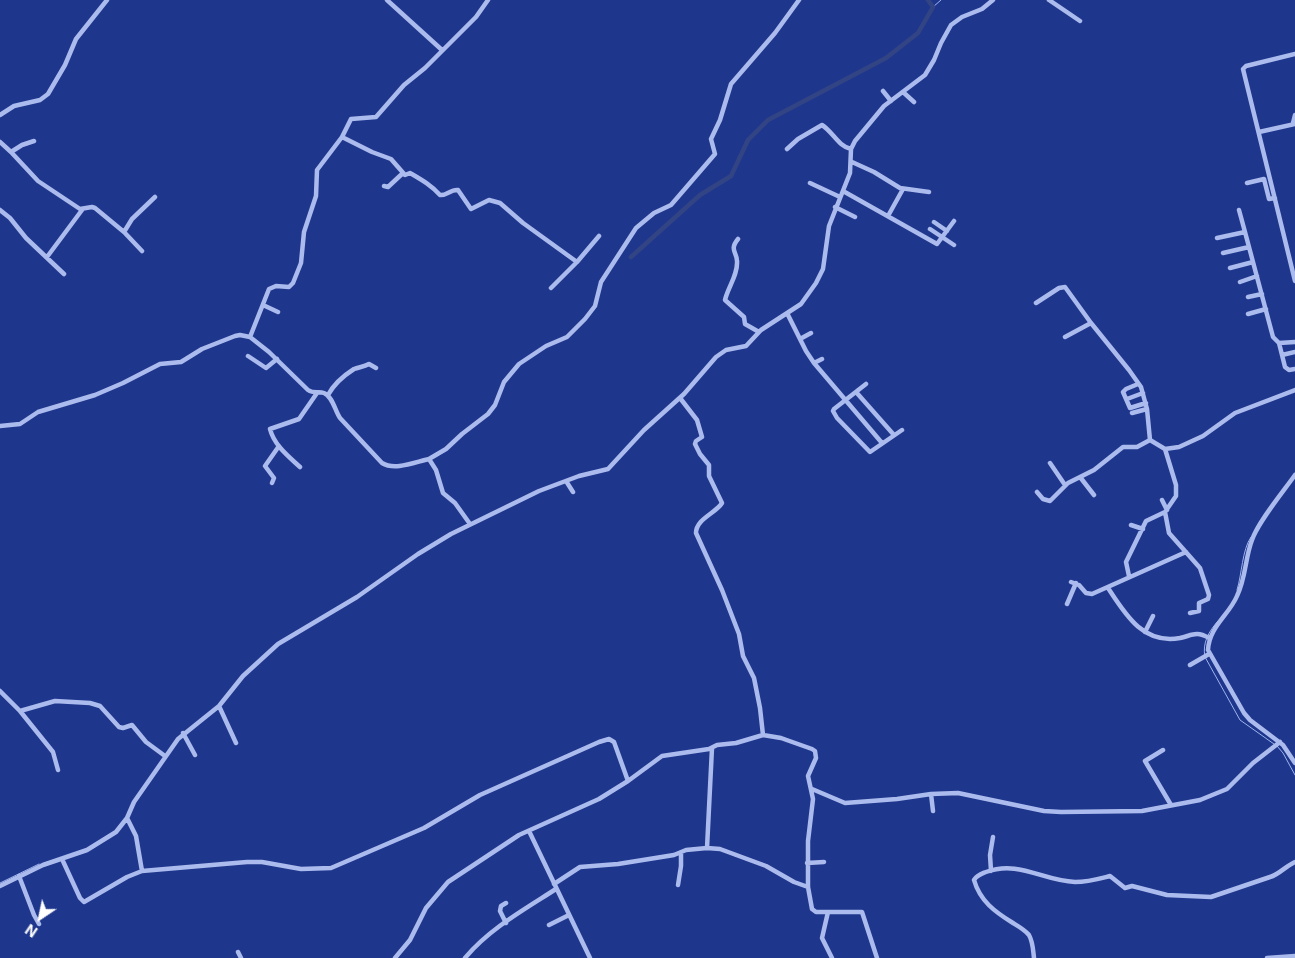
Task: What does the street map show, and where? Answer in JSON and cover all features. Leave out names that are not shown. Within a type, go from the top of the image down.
[{"type":"street","points":[[0,115],[14,106],[40,100],[48,94],[76,40],[107,0]]},
{"type":"street","points":[[387,0],[442,50]]},
{"type":"street","points":[[250,337],[271,288],[276,286],[289,287],[296,277],[301,263],[306,227],[316,196],[316,173],[342,137],[352,119],[377,117],[404,85],[425,68],[476,17],[488,0]]},
{"type":"street","points":[[0,426],[20,424],[38,412],[95,395],[160,364],[181,362],[202,349],[240,335],[250,337],[277,359],[308,390],[328,395],[340,418],[382,463],[391,466],[411,464],[429,459],[446,449],[488,414],[495,405],[504,382],[519,364],[546,346],[567,337],[592,310],[602,282],[636,228],[654,213],[671,205],[715,154],[711,139],[720,120],[730,87],[750,60],[775,34],[800,0]]},
{"type":"street","points":[[0,886],[48,863],[80,853],[107,839],[120,828],[134,802],[183,733],[219,706],[243,676],[278,644],[357,597],[418,554],[470,524],[539,491],[612,466],[644,430],[680,398],[720,354],[746,346],[759,332],[797,307],[805,299],[821,274],[825,261],[828,226],[850,173],[852,162],[851,150],[856,138],[882,108],[922,78],[931,67],[951,25],[982,9],[993,0]]},
{"type":"street","points":[[1049,0],[1080,21]]},
{"type":"street","points":[[1295,54],[1243,68],[1295,281]]},
{"type":"street","points":[[883,90],[891,101]]},
{"type":"street","points":[[903,92],[914,102]]},
{"type":"street","points":[[1258,132],[1294,123],[1295,115]]},
{"type":"street","points":[[787,149],[798,139],[822,125],[844,147],[851,150]]},
{"type":"street","points":[[342,137],[391,159],[406,176],[410,174],[424,181],[442,195],[458,190],[471,209],[489,200],[500,203],[577,262]]},
{"type":"street","points":[[11,152],[22,145],[34,141]]},
{"type":"street","points":[[0,142],[38,181],[82,210]]},
{"type":"street","points":[[852,162],[903,189],[929,192]]},
{"type":"street","points":[[384,186],[393,184],[403,173]]},
{"type":"street","points":[[1247,183],[1264,179],[1269,199],[1274,198]]},
{"type":"street","points":[[810,183],[840,197]]},
{"type":"street","points":[[888,216],[903,189]]},
{"type":"street","points":[[843,190],[937,244],[954,221]]},
{"type":"street","points":[[124,232],[132,219],[155,197]]},
{"type":"street","points":[[47,257],[82,210],[92,207],[124,232],[142,250]]},
{"type":"street","points":[[836,207],[854,217]]},
{"type":"street","points":[[0,210],[64,274]]},
{"type":"street","points":[[1239,210],[1273,337],[1279,344],[1286,369],[1295,369]]},
{"type":"street","points":[[934,222],[947,231]]},
{"type":"street","points":[[930,229],[954,245]]},
{"type":"street","points":[[1217,238],[1245,232]]},
{"type":"street","points":[[551,288],[599,236]]},
{"type":"street","points":[[738,239],[733,252],[738,260],[735,275],[725,300],[744,317],[745,324],[759,332]]},
{"type":"street","points":[[1223,253],[1249,247]]},
{"type":"street","points":[[1230,268],[1253,262]]},
{"type":"street","points":[[1240,282],[1257,276]]},
{"type":"street","points":[[1036,303],[1065,286],[1143,393],[1150,440]]},
{"type":"street","points":[[1248,297],[1262,294]]},
{"type":"street","points":[[264,305],[278,312]]},
{"type":"street","points":[[1248,314],[1266,309]]},
{"type":"street","points":[[787,312],[814,364],[882,443]]},
{"type":"street","points":[[1065,337],[1091,323]]},
{"type":"street","points":[[800,339],[812,333]]},
{"type":"street","points":[[1279,344],[1295,342]]},
{"type":"street","points":[[1282,355],[1295,352]]},
{"type":"street","points":[[248,356],[266,368],[277,359]]},
{"type":"street","points":[[814,364],[822,359]]},
{"type":"street","points":[[328,395],[336,383],[354,369],[363,368],[369,364],[376,368]]},
{"type":"street","points":[[866,384],[833,410],[837,418],[869,452],[872,452],[902,430]]},
{"type":"street","points":[[1134,419],[1124,390],[1138,384]]},
{"type":"street","points":[[1150,440],[1165,449],[1179,447],[1203,436],[1228,417],[1241,410],[1295,390]]},
{"type":"street","points":[[856,392],[894,435]]},
{"type":"street","points":[[300,467],[279,446],[272,437],[270,429],[299,419],[317,393]]},
{"type":"street","points":[[1126,400],[1143,393]]},
{"type":"street","points":[[680,398],[697,420],[702,437],[695,444],[709,465],[709,476],[722,502],[695,529],[722,590],[739,634],[743,656],[754,678],[763,735]]},
{"type":"street","points":[[1131,410],[1146,406]]},
{"type":"street","points":[[1038,492],[1043,499],[1048,501],[1065,485],[1094,470],[1125,446],[1137,447],[1150,440]]},
{"type":"street","points":[[272,483],[274,478],[265,465],[279,446]]},
{"type":"street","points":[[1129,576],[1126,560],[1148,520],[1166,511],[1175,498],[1177,489],[1165,449]]},
{"type":"street","points":[[429,459],[435,468],[443,493],[455,504],[470,524]]},
{"type":"street","points":[[1050,463],[1065,485]]},
{"type":"street","points":[[1295,475],[1253,536],[1242,584],[1238,594],[1208,637],[1206,656],[1244,713],[1277,744],[1284,745],[1295,763]]},
{"type":"street","points":[[1080,477],[1094,495]]},
{"type":"street","points":[[566,481],[573,492]]},
{"type":"street","points":[[1162,500],[1166,511],[1169,533],[1200,568],[1209,597],[1207,600],[1199,603],[1199,611],[1190,612]]},
{"type":"street","points":[[1131,525],[1143,529]]},
{"type":"street","points":[[1067,604],[1074,582],[1088,594],[1108,588],[1129,576],[1159,565],[1186,552]]},
{"type":"street","points":[[1108,588],[1131,621],[1145,632],[1162,639],[1178,638],[1199,633],[1208,637]]},
{"type":"street","points":[[1145,632],[1153,616]]},
{"type":"street","points":[[1190,665],[1206,656]]},
{"type":"street","points":[[0,691],[20,711],[53,752],[58,770]]},
{"type":"street","points":[[20,711],[55,701],[97,704],[120,728],[132,725],[146,742],[165,756]]},
{"type":"street","points":[[219,706],[236,742]]},
{"type":"street","points":[[183,733],[195,755]]},
{"type":"street","points":[[395,958],[410,940],[426,908],[451,879],[520,835],[599,799],[662,756],[712,748],[763,735],[780,738],[814,750],[816,758],[808,776],[813,801],[807,863],[808,887],[813,910],[816,912],[858,910],[863,913],[877,958]]},
{"type":"street","points":[[62,859],[76,890],[84,902],[142,871],[247,862],[268,863],[301,870],[331,868],[408,836],[488,792],[604,740],[611,740],[616,746],[628,781]]},
{"type":"street","points":[[812,789],[845,803],[931,794],[961,793],[1029,808],[1061,812],[1142,811],[1200,800],[1227,789],[1253,763],[1277,744]]},
{"type":"street","points":[[708,848],[712,748]]},
{"type":"street","points":[[1163,750],[1146,761],[1171,804]]},
{"type":"street","points":[[931,794],[934,811]]},
{"type":"street","points":[[127,818],[136,836],[142,871]]},
{"type":"street","points":[[529,831],[590,958]]},
{"type":"street","points":[[991,871],[990,855],[993,837]]},
{"type":"street","points":[[465,958],[477,944],[580,867],[618,864],[681,853],[688,849],[708,848],[720,850],[769,868],[794,882],[808,887]]},
{"type":"street","points":[[678,885],[682,866],[681,853]]},
{"type":"street","points":[[807,863],[824,862]]},
{"type":"street","points":[[1034,958],[1032,942],[1027,933],[989,907],[977,891],[974,881],[975,877],[991,871],[1014,868],[1075,882],[1093,881],[1111,876],[1126,888],[1132,886],[1167,895],[1211,896],[1270,878],[1295,862]]},
{"type":"street","points":[[19,876],[39,924]]},
{"type":"street","points":[[506,903],[501,906],[500,911],[506,923]]},
{"type":"street","points":[[828,912],[822,938],[832,958]]},
{"type":"street","points":[[549,925],[569,915]]},
{"type":"street","points":[[238,952],[241,958]]},
{"type":"street","points":[[1267,958],[1295,956]]},
{"type":"waterway","points":[[631,257],[700,195],[731,176],[748,140],[768,120],[886,58],[918,33],[933,7],[928,0]]},
{"type":"waterway","points":[[933,7],[941,0]]},
{"type":"waterway","points":[[1237,590],[1244,555],[1251,537]]},
{"type":"waterway","points":[[1218,621],[1207,637],[1204,647],[1205,657],[1240,720],[1274,744]]},
{"type":"waterway","points":[[1277,746],[1295,775]]},
{"type":"waterway","points":[[0,883],[39,864]]}]
